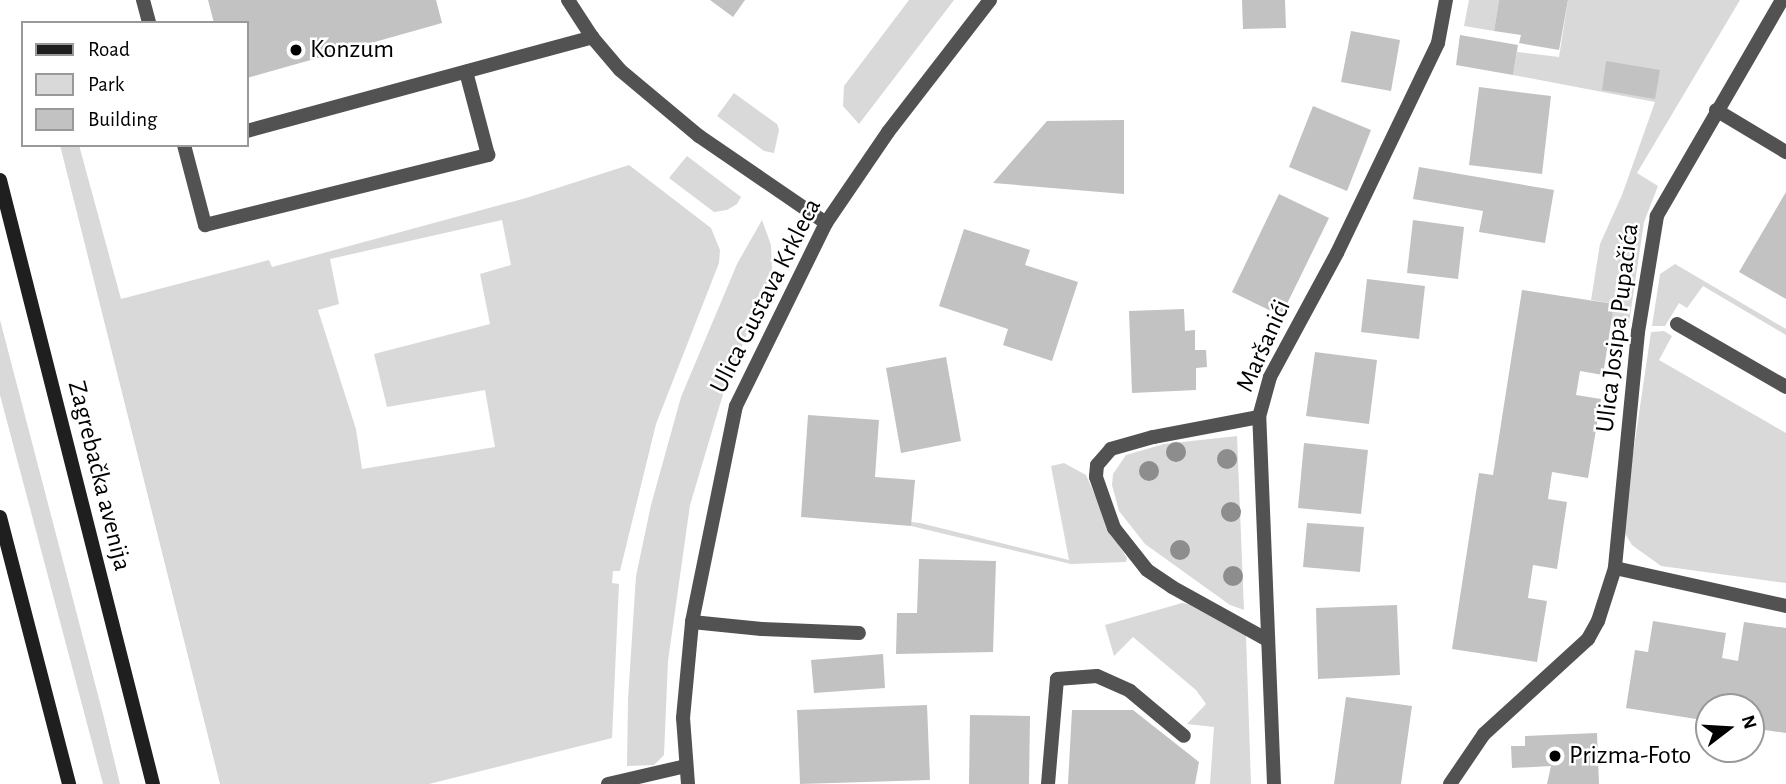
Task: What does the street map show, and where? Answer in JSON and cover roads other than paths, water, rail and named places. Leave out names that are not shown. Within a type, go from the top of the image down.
[{"type":"main road","name":"Zagrebačka avenija","points":[[0,180],[153,784]]},
{"type":"main road","points":[[0,517],[69,784]]},
{"type":"street","points":[[143,0],[148,21]]},
{"type":"street","points":[[568,0],[592,37],[620,70],[699,136],[826,223]]},
{"type":"street","name":"Ulica Gustava Krkleca","points":[[688,784],[683,718],[692,622],[736,406],[826,223],[888,132],[990,0]]},
{"type":"street","name":"Maršanići","points":[[1274,784],[1259,416],[1270,377],[1342,242],[1438,43],[1446,0]]},
{"type":"street","name":"Ulica Josipa Pupačića","points":[[1450,784],[1484,734],[1588,639],[1615,568],[1638,332],[1657,216],[1782,0]]},
{"type":"street","points":[[248,131],[592,37]]},
{"type":"street","points":[[187,147],[205,225],[488,155],[466,72]]},
{"type":"street","points":[[1716,110],[1786,152]]},
{"type":"street","points":[[1677,324],[1786,387]]},
{"type":"street","points":[[1259,416],[1153,437],[1111,449],[1097,466],[1096,477],[1115,528],[1147,570],[1172,587],[1266,639]]},
{"type":"street","points":[[1615,568],[1786,606]]},
{"type":"street","points":[[692,622],[762,629],[859,633]]},
{"type":"street","points":[[1048,784],[1056,679],[1097,676],[1130,691],[1184,736]]},
{"type":"street","points":[[608,784],[686,766]]},
{"type":"place","name":"Konzum","points":[[296,50]]},
{"type":"place","name":"Prizma-Foto","points":[[1555,756]]}]
